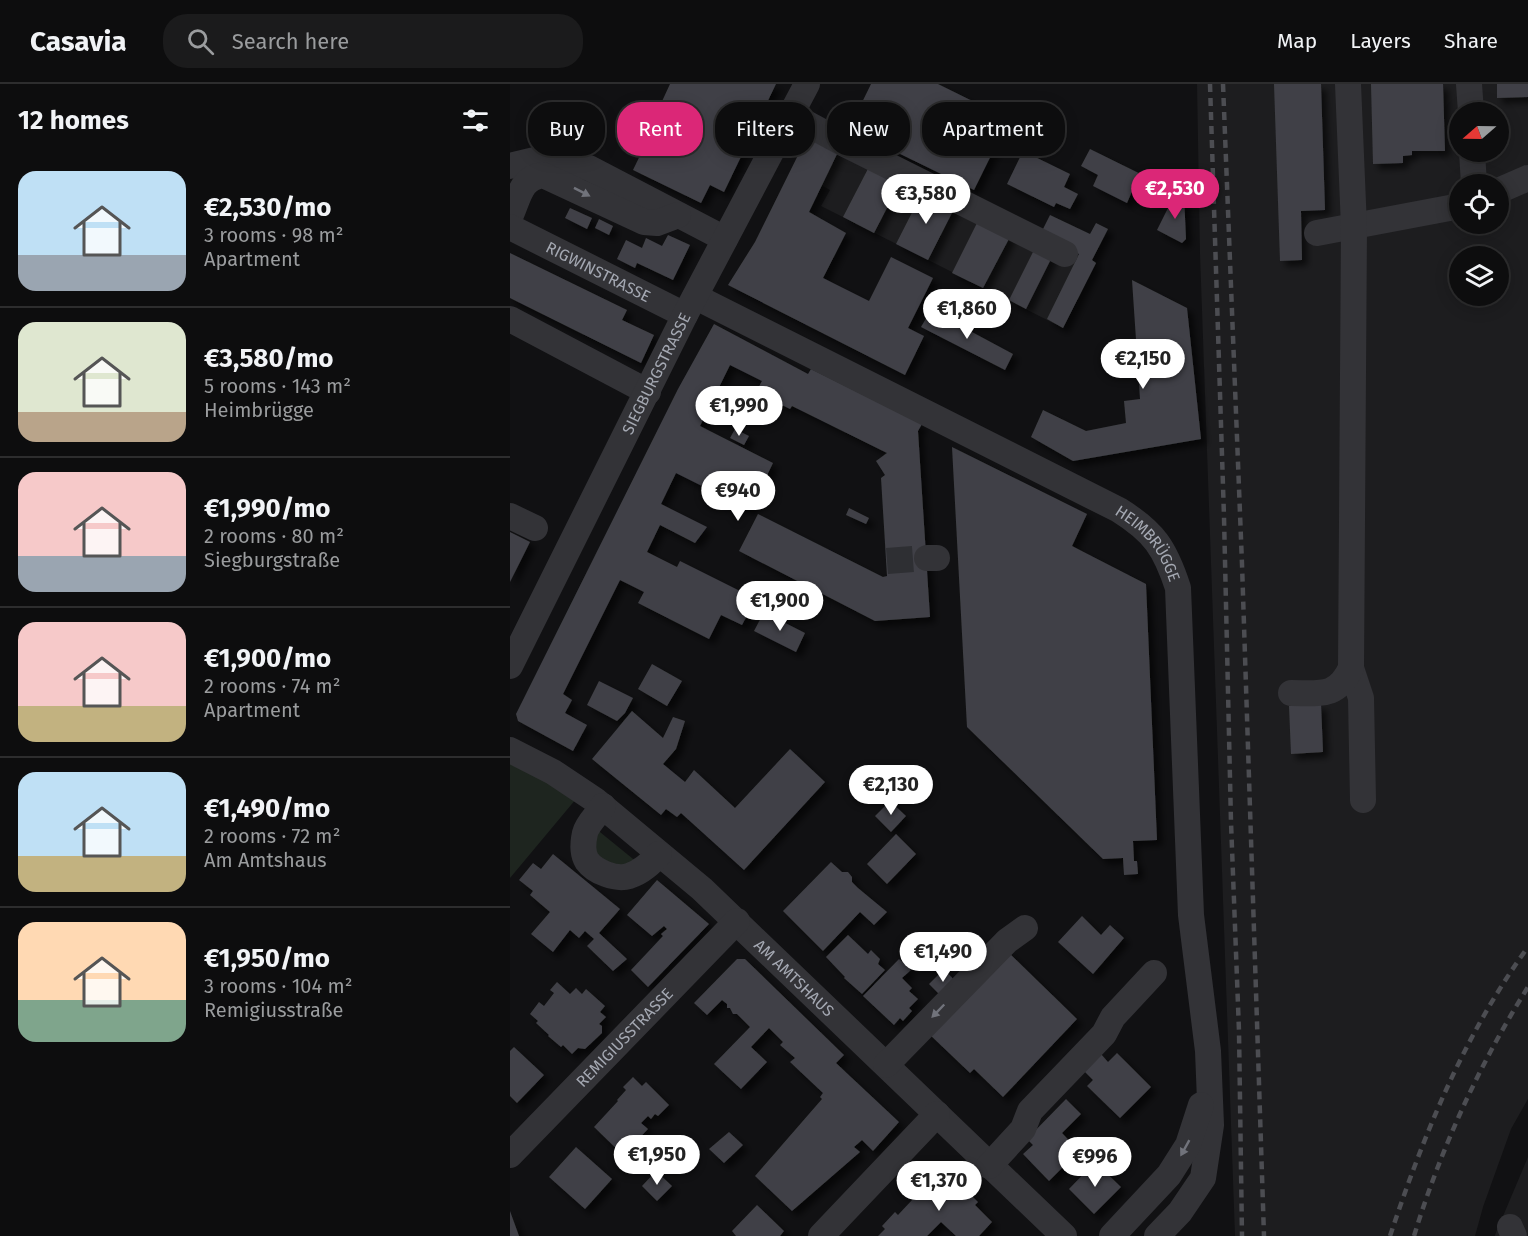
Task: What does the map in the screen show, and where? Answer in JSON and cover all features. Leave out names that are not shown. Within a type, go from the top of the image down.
[{"type":"street","name":"SIEGBURGSTRASSE","points":[[798,102],[807,84]]},
{"type":"street","points":[[1348,84],[1354,227],[1352,668],[1361,698],[1363,800]]},
{"type":"street","points":[[1469,84],[1470,102]]},
{"type":"street","points":[[815,128],[1065,254]]},
{"type":"street","name":"SIEGBURGSTRASSE","points":[[510,666],[769,156]]},
{"type":"street","points":[[510,166],[534,160],[565,168],[582,166],[589,168],[725,239]]},
{"type":"street","points":[[510,217],[525,183],[533,176],[543,175],[644,222],[657,223],[678,215]]},
{"type":"street","points":[[1509,186],[1528,178]]},
{"type":"street","points":[[1317,233],[1449,208]]},
{"type":"street","name":"RIGWINSTRASSE","points":[[510,227],[691,306]]},
{"type":"street","name":"HEIMBRÜGGE","points":[[691,306],[993,445],[1119,510],[1138,522],[1159,543],[1170,563],[1178,588],[1191,915],[1208,1052],[1211,1125],[1203,1178],[1180,1212],[1157,1236]]},
{"type":"street","points":[[510,319],[648,392]]},
{"type":"street","points":[[510,516],[535,528]]},
{"type":"street","points":[[1291,693],[1323,693],[1336,688],[1345,681],[1352,668]]},
{"type":"street","name":"AM AMTSHAUS","points":[[510,750],[553,772],[603,806],[737,921],[1061,1235]]},
{"type":"street","points":[[603,806],[585,831],[583,849],[587,861],[601,872],[617,877],[628,876],[648,866],[659,854]]},
{"type":"street","name":"REMIGIUSSTRASSE","points":[[510,1155],[737,921]]},
{"type":"street","points":[[886,1065],[1006,941],[1025,928]]},
{"type":"street","points":[[989,1166],[1023,1129],[1030,1111],[1104,1034],[1113,1017],[1154,973]]},
{"type":"street","name":"HEIMBRÜGGE","points":[[1112,1236],[1169,1175],[1188,1145],[1202,1105],[1208,1052]]},
{"type":"street","points":[[821,1236],[937,1114]]},
{"type":"shaded area","points":[[1197,84],[1528,84],[1528,1099],[1511,1129],[1475,1236],[1235,1236],[1200,254]]},
{"type":"shaded area","points":[[836,156],[881,156],[1096,263],[1063,328],[821,206],[830,190],[821,185]]},
{"type":"shaded area","points":[[510,756],[576,799],[510,878]]},
{"type":"shaded area","points":[[595,828],[638,863],[627,870],[594,855]]},
{"type":"shaded area","points":[[1528,1157],[1528,1236],[1495,1236],[1495,1235]]},
{"type":"building","points":[[670,84],[776,84],[767,102],[715,102],[715,156],[741,156],[724,192],[710,185],[701,203],[633,170],[640,156],[703,156],[703,102],[662,102]]},
{"type":"building","points":[[871,84],[938,84],[975,102],[922,102],[922,156],[991,156],[974,190],[904,156],[910,156],[910,102],[862,102]]},
{"type":"building","points":[[1274,84],[1321,84],[1325,210],[1301,211],[1302,260],[1280,261]]},
{"type":"building","points":[[1371,84],[1443,84],[1445,151],[1412,151],[1412,155],[1403,156],[1403,163],[1373,164]]},
{"type":"building","points":[[1497,84],[1528,84],[1528,97],[1497,98]]},
{"type":"building","points":[[815,138],[827,144],[827,156],[836,156],[809,212],[846,233],[823,278],[869,301],[891,257],[933,278],[908,328],[924,336],[905,375],[728,285],[755,242],[798,156],[815,156]]},
{"type":"building","points":[[1090,149],[1167,187],[1160,202],[1133,189],[1127,203],[1093,186],[1098,175],[1081,166]]},
{"type":"building","points":[[1021,156],[1033,156],[1070,174],[1064,187],[1078,194],[1070,209],[1056,203],[1054,207],[1007,184]]},
{"type":"building","points":[[871,163],[902,179],[874,233],[843,217]]},
{"type":"building","points":[[924,189],[956,205],[928,260],[896,244]]},
{"type":"building","points":[[1176,192],[1184,196],[1186,239],[1182,243],[1157,230]]},
{"type":"building","points":[[570,208],[592,218],[587,229],[565,218]]},
{"type":"building","points":[[1050,215],[1090,234],[1096,223],[1108,229],[1092,260],[1096,263],[1063,328],[1047,319],[1079,254],[1040,235]]},
{"type":"building","points":[[599,219],[613,226],[609,235],[595,228]]},
{"type":"building","points":[[979,219],[1011,235],[983,288],[952,273]]},
{"type":"building","points":[[668,235],[690,245],[673,280],[637,263],[635,268],[617,259],[626,240],[642,248],[646,238],[662,246]]},
{"type":"building","points":[[1037,244],[1054,253],[1026,309],[1009,300]]},
{"type":"building","points":[[510,253],[627,310],[622,320],[654,335],[641,363],[510,298]]},
{"type":"building","points":[[1132,280],[1187,308],[1201,439],[1073,461],[1031,437],[1043,410],[1086,431],[1126,423],[1124,401],[1140,399]]},
{"type":"building","points":[[931,310],[1013,354],[1005,370],[921,327]]},
{"type":"building","points":[[714,324],[808,374],[811,369],[922,424],[918,431],[930,617],[875,621],[739,551],[758,514],[883,577],[887,576],[881,478],[885,475],[876,461],[887,453],[792,406],[790,409],[756,392],[762,381],[730,365],[700,426],[773,463],[750,510],[676,473],[661,504],[707,527],[695,543],[660,525],[647,552],[677,567],[680,561],[756,599],[742,625],[721,615],[709,639],[638,603],[644,592],[620,580],[563,694],[572,700],[565,713],[587,725],[573,751],[518,721],[516,714],[678,389]]},
{"type":"building","points":[[735,429],[749,436],[744,445],[730,438]]},
{"type":"building","points":[[952,447],[1087,514],[1072,546],[1146,584],[1157,840],[1133,841],[1134,861],[1137,861],[1138,874],[1124,875],[1123,858],[1103,859],[967,727]]},
{"type":"building","points":[[849,508],[869,518],[866,524],[846,515]]},
{"type":"building","points":[[510,532],[530,542],[510,582]]},
{"type":"building","points":[[764,612],[805,633],[796,652],[754,631]]},
{"type":"building","points":[[652,664],[682,681],[667,706],[638,689]]},
{"type":"building","points":[[599,681],[633,698],[625,713],[617,721],[587,705]]},
{"type":"building","points":[[1321,704],[1323,752],[1291,754],[1289,706]]},
{"type":"building","points":[[632,711],[663,738],[673,717],[685,721],[676,749],[663,764],[685,782],[694,770],[735,808],[790,749],[825,782],[744,870],[681,813],[677,817],[666,809],[661,815],[592,759]]},
{"type":"building","points":[[890,801],[906,816],[891,832],[875,816]]},
{"type":"building","points":[[896,834],[916,854],[887,884],[867,864]]},
{"type":"building","points":[[553,854],[620,909],[599,933],[627,959],[613,971],[587,946],[594,939],[585,931],[579,938],[570,930],[553,952],[531,934],[550,912],[530,895],[533,891],[519,880],[533,863],[541,869]]},
{"type":"building","points":[[831,862],[842,872],[848,872],[852,877],[852,882],[887,912],[874,925],[860,912],[823,951],[783,911]]},
{"type":"building","points":[[657,880],[709,924],[648,987],[631,970],[667,929],[664,926],[652,936],[627,915]]},
{"type":"building","points":[[1082,916],[1101,935],[1110,925],[1124,938],[1093,974],[1058,942]]},
{"type":"building","points":[[848,935],[868,954],[871,950],[880,959],[878,964],[885,970],[862,994],[826,957]]},
{"type":"building","points":[[1006,950],[1077,1019],[1003,1097],[974,1069],[970,1073],[927,1032]]},
{"type":"building","points":[[737,959],[745,959],[844,1055],[836,1063],[899,1122],[873,1151],[862,1140],[854,1147],[860,1152],[792,1211],[755,1176],[822,1099],[820,1097],[823,1093],[790,1062],[795,1058],[780,1045],[783,1042],[769,1028],[751,1047],[767,1062],[741,1089],[714,1064],[750,1027],[737,1014],[733,1014],[722,1000],[707,1015],[694,1003]]},
{"type":"building","points":[[899,959],[911,970],[902,978],[912,988],[909,991],[918,999],[909,1008],[912,1011],[903,1021],[900,1018],[894,1025],[863,996]]},
{"type":"building","points":[[944,969],[956,982],[942,997],[929,984]]},
{"type":"building","points":[[557,982],[570,994],[576,988],[582,994],[586,989],[605,1006],[600,1012],[606,1017],[599,1024],[602,1026],[602,1033],[585,1049],[578,1048],[572,1054],[548,1036],[530,1014],[539,1002],[544,1006],[554,993],[550,990]]},
{"type":"building","points":[[514,1047],[544,1075],[517,1103],[510,1096],[510,1051]]},
{"type":"building","points":[[1117,1053],[1151,1087],[1120,1118],[1087,1086],[1093,1080],[1084,1071],[1101,1054],[1108,1062]]},
{"type":"building","points":[[633,1077],[642,1086],[646,1082],[669,1105],[658,1116],[655,1114],[651,1119],[648,1116],[641,1123],[648,1129],[623,1155],[594,1127],[618,1101],[626,1090],[623,1087]]},
{"type":"building","points":[[1066,1099],[1081,1114],[1062,1133],[1079,1151],[1049,1181],[1023,1154],[1033,1145],[1027,1139]]},
{"type":"building","points":[[729,1132],[743,1145],[724,1163],[709,1149]]},
{"type":"building","points":[[576,1147],[612,1179],[585,1209],[549,1177]]},
{"type":"building","points":[[1095,1162],[1121,1187],[1094,1214],[1069,1189]]},
{"type":"building","points":[[942,1168],[952,1177],[949,1180],[964,1194],[967,1191],[978,1202],[975,1205],[992,1222],[979,1236],[956,1236],[941,1222],[927,1236],[878,1236],[885,1229],[882,1226],[895,1212],[898,1215]]},
{"type":"building","points":[[656,1171],[672,1186],[657,1201],[642,1186]]},
{"type":"building","points":[[757,1205],[784,1231],[780,1236],[736,1236],[732,1231]]},
{"type":"building","points":[[510,1211],[519,1236],[510,1236]]},
{"type":"tunnel","points":[[887,561],[927,558]]},
{"type":"railway","points":[[1210,84],[1239,1031],[1242,1236]]},
{"type":"railway","points":[[1223,84],[1242,564],[1264,1236]]},
{"type":"railway","points":[[1390,1236],[1417,1160],[1465,1050],[1484,1015],[1528,947]]},
{"type":"railway","points":[[1414,1236],[1436,1171],[1463,1108],[1493,1046],[1528,987]]}]
